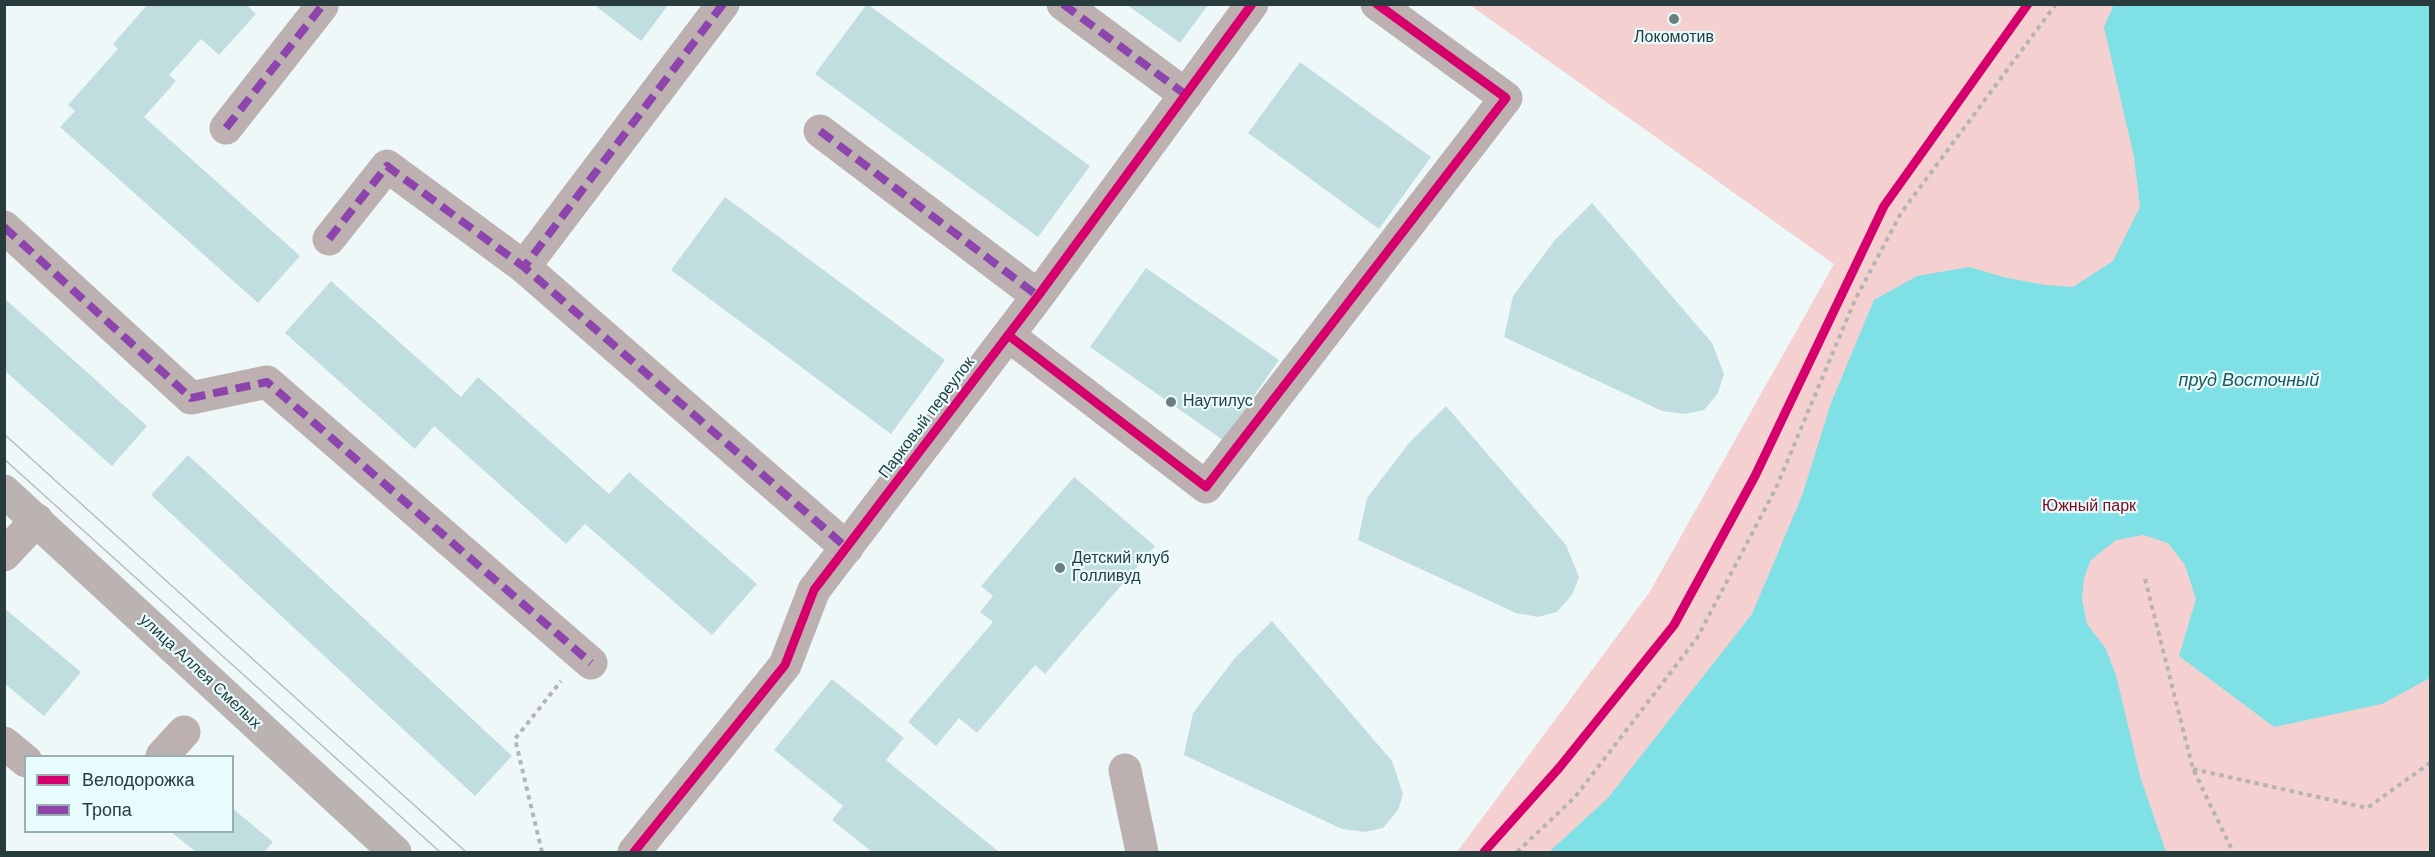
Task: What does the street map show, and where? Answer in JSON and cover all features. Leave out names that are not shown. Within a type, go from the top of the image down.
[{"type":"main road","name":"улица Аллея Смелых","points":[[4,491],[395,852]]},
{"type":"street","points":[[226,128],[322,6],[320,4]]},
{"type":"street","points":[[524,267],[723,4]]},
{"type":"street","points":[[1063,4],[1186,95]]},
{"type":"street","name":"Парковый переулок","points":[[634,852],[784,665],[814,590],[1038,296],[1252,4]]},
{"type":"street","points":[[1008,336],[1206,487],[1506,98],[1377,4]]},
{"type":"street","points":[[820,131],[1038,296]]},
{"type":"street","points":[[329,239],[387,166],[524,267],[847,548]]},
{"type":"street","points":[[4,227],[191,398],[267,382],[586,659]]},
{"type":"street","points":[[4,555],[37,520]]},
{"type":"street","points":[[163,755],[184,732]]},
{"type":"street","points":[[4,743],[24,759]]},
{"type":"street","points":[[1125,770],[1142,852]]},
{"type":"path","points":[[1517,852],[1575,797],[1697,638],[1776,489],[1855,300],[1901,213],[2056,4]]},
{"type":"path","points":[[2145,579],[2193,769],[2233,852]]},
{"type":"path","points":[[542,852],[515,739],[586,659]]},
{"type":"path","points":[[2193,769],[2367,808],[2430,763]]},
{"type":"green space","name":"пруд Восточный","points":[[1470,5],[2430,5],[2430,852],[1457,852],[1649,593],[1834,264]]},
{"type":"water","name":"пруд Восточный","points":[[2114,4],[2430,5],[2430,678],[2382,704],[2274,727],[2179,656],[2196,599],[2185,565],[2168,543],[2143,535],[2116,540],[2091,560],[2084,578],[2082,599],[2087,624],[2106,649],[2116,675],[2140,776],[2166,852],[1549,852],[1608,798],[1752,614],[1802,496],[1831,403],[1874,300],[1917,276],[1969,267],[2003,277],[2045,285],[2073,287],[2113,261],[2140,207],[2134,157],[2104,27]]},
{"type":"building","points":[[148,4],[246,4],[256,14],[219,55],[201,39],[169,75],[176,81],[144,117],[300,256],[258,303],[60,127],[75,111],[68,105],[118,49],[113,44]]},
{"type":"building","points":[[593,4],[669,4],[641,41]]},
{"type":"building","points":[[867,4],[1090,166],[1038,237],[815,74]]},
{"type":"building","points":[[1127,5],[1208,5],[1180,43]]},
{"type":"building","points":[[1300,62],[1431,157],[1379,229],[1248,133]]},
{"type":"building","points":[[725,197],[945,360],[891,434],[671,270]]},
{"type":"building","points":[[1592,203],[1712,343],[1724,374],[1718,393],[1704,410],[1685,414],[1662,411],[1504,337],[1513,296],[1555,240]]},
{"type":"building","points":[[1146,268],[1279,360],[1223,440],[1090,347]]},
{"type":"building","points":[[331,281],[461,397],[478,377],[609,494],[629,472],[757,584],[712,635],[585,524],[566,544],[434,426],[415,449],[285,333]]},
{"type":"building","points":[[4,298],[147,426],[112,466],[4,370]]},
{"type":"building","points":[[1446,406],[1566,545],[1579,577],[1572,595],[1557,612],[1538,617],[1516,613],[1358,540],[1367,498],[1409,443]]},
{"type":"building","points":[[188,455],[512,756],[475,796],[151,495]]},
{"type":"building","points":[[1074,477],[1155,546],[1045,674],[1035,665],[977,733],[959,718],[936,746],[908,722],[993,622],[980,612],[993,596],[981,586]]},
{"type":"building","points":[[4,608],[81,672],[44,716],[4,683]]},
{"type":"building","points":[[1272,621],[1392,761],[1403,794],[1398,810],[1383,828],[1365,832],[1342,829],[1184,755],[1193,713],[1235,658]]},
{"type":"building","points":[[832,679],[904,738],[886,760],[999,852],[872,852],[832,820],[843,806],[774,750]]},
{"type":"building","points":[[234,810],[273,842],[264,852],[196,852],[172,833],[234,833]]},
{"type":"tram line","points":[[4,434],[466,852]]},
{"type":"tram line","points":[[4,459],[440,852]]},
{"type":"marked path","points":[[226,128],[322,6],[320,4]]},
{"type":"marked path","points":[[723,4],[524,267],[847,548]]},
{"type":"marked path","points":[[1063,4],[1186,95]]},
{"type":"marked path","points":[[820,131],[1038,296]]},
{"type":"marked path","points":[[329,239],[387,166],[524,267]]},
{"type":"marked path","points":[[4,227],[191,398],[267,382],[591,663]]},
{"type":"cycle path","points":[[634,852],[785,665],[814,590],[1038,296],[1252,4]]},
{"type":"cycle path","points":[[1008,335],[1206,487],[1506,98],[1377,4]]},
{"type":"cycle path","points":[[1484,852],[1559,768],[1674,625],[1755,476],[1884,206],[2028,4]]},
{"type":"place","name":"Локомотив","points":[[1674,19]]},
{"type":"place","name":"Наутилус","points":[[1171,402]]},
{"type":"place","name":"Детский клуб Голливуд","points":[[1060,568]]},
{"type":"park label","name":"Южный парк","points":[[2089,507]]}]
